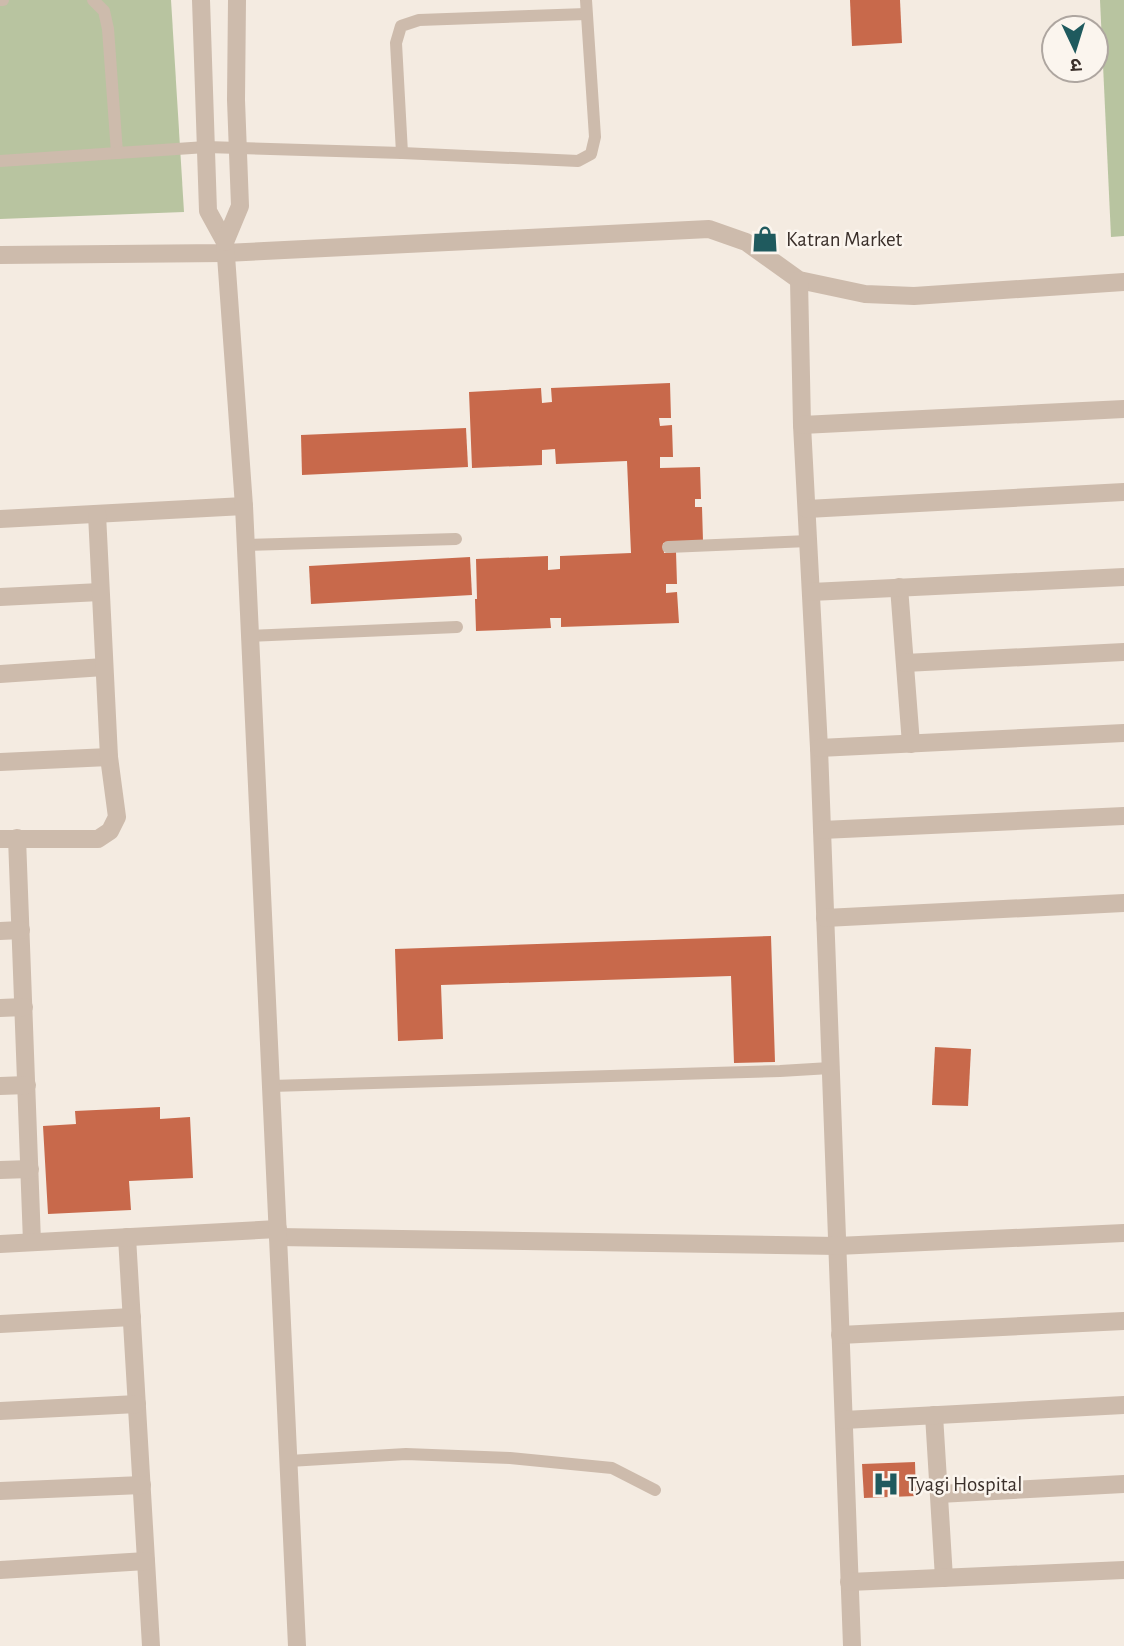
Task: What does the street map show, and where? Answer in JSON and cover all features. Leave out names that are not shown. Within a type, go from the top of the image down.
[{"type":"street","points":[[201,0],[208,211],[225,247],[244,506],[297,1646]]},
{"type":"street","points":[[225,247],[240,206],[236,100],[237,0]]},
{"type":"street","points":[[0,255],[709,229],[746,242],[799,280],[865,293],[914,296],[1124,282]]},
{"type":"street","points":[[799,280],[802,425],[819,748],[852,1646]]},
{"type":"street","points":[[802,425],[1124,409]]},
{"type":"street","points":[[807,509],[1124,492]]},
{"type":"street","points":[[0,519],[244,506]]},
{"type":"street","points":[[32,1242],[21,930],[9,839],[98,839],[110,831],[117,817],[109,757],[97,514]]},
{"type":"street","points":[[811,592],[1124,577]]},
{"type":"street","points":[[899,587],[911,744]]},
{"type":"street","points":[[0,597],[100,592]]},
{"type":"street","points":[[905,663],[1124,652]]},
{"type":"street","points":[[0,674],[104,667]]},
{"type":"street","points":[[819,748],[1124,733]]},
{"type":"street","points":[[0,762],[109,757]]},
{"type":"street","points":[[822,830],[1124,816]]},
{"type":"street","points":[[825,918],[1124,903]]},
{"type":"street","points":[[0,931],[21,930]]},
{"type":"street","points":[[0,1008],[24,1007]]},
{"type":"street","points":[[0,1086],[27,1085]]},
{"type":"street","points":[[0,1170],[30,1169]]},
{"type":"street","points":[[0,1244],[278,1233],[837,1246],[1124,1233]]},
{"type":"street","points":[[127,1237],[151,1646]]},
{"type":"street","points":[[0,1324],[132,1317]]},
{"type":"street","points":[[840,1335],[1124,1321]]},
{"type":"street","points":[[0,1411],[137,1404]]},
{"type":"street","points":[[844,1420],[1124,1405]]},
{"type":"street","points":[[934,1415],[944,1578]]},
{"type":"street","points":[[0,1491],[142,1485]]},
{"type":"street","points":[[939,1494],[1124,1485]]},
{"type":"street","points":[[0,1570],[146,1561]]},
{"type":"street","points":[[849,1582],[1124,1570]]},
{"type":"lane","points":[[93,0],[104,11],[108,29],[117,153]]},
{"type":"lane","points":[[0,161],[206,147],[578,160],[591,154],[594,137],[586,0]]},
{"type":"lane","points":[[402,153],[396,43],[401,26],[419,20],[586,14]]},
{"type":"lane","points":[[246,545],[456,539]]},
{"type":"lane","points":[[668,547],[808,541]]},
{"type":"lane","points":[[250,636],[457,627]]},
{"type":"lane","points":[[271,1086],[830,1068]]},
{"type":"lane","points":[[289,1461],[406,1454],[510,1458],[612,1468],[655,1490]]},
{"type":"green space","points":[[0,0],[171,0],[184,212],[0,219]]},
{"type":"green space","points":[[1100,0],[1124,0],[1124,236],[1111,237],[1104,84],[1110,84],[1110,14],[1101,14]]},
{"type":"building","points":[[850,0],[900,0],[902,43],[852,46]]},
{"type":"building","points":[[670,383],[671,418],[659,418],[660,426],[672,425],[673,457],[660,457],[660,468],[700,467],[701,499],[695,499],[695,507],[702,507],[703,541],[663,543],[664,553],[676,552],[677,584],[666,584],[666,593],[677,592],[679,623],[561,627],[561,618],[550,618],[551,628],[476,631],[476,559],[548,556],[548,570],[560,569],[560,556],[631,553],[627,461],[556,464],[555,449],[542,450],[542,465],[472,468],[469,392],[541,388],[542,403],[552,402],[551,388]]},
{"type":"building","points":[[466,428],[468,467],[302,475],[301,435]]},
{"type":"building","points":[[470,557],[472,595],[311,604],[309,566]]},
{"type":"building","points":[[771,936],[775,1062],[734,1063],[731,976],[441,985],[443,1039],[398,1041],[395,949]]},
{"type":"building","points":[[935,1047],[971,1049],[968,1106],[932,1105]]},
{"type":"building","points":[[160,1107],[160,1119],[190,1117],[193,1178],[129,1181],[131,1210],[48,1214],[43,1126],[76,1124],[75,1111]]},
{"type":"building","points":[[915,1462],[916,1496],[864,1498],[862,1464]]},
{"type":"place","name":"Katran Market","points":[[765,239]]},
{"type":"place","name":"Tyagi Hospital","points":[[886,1484]]}]
